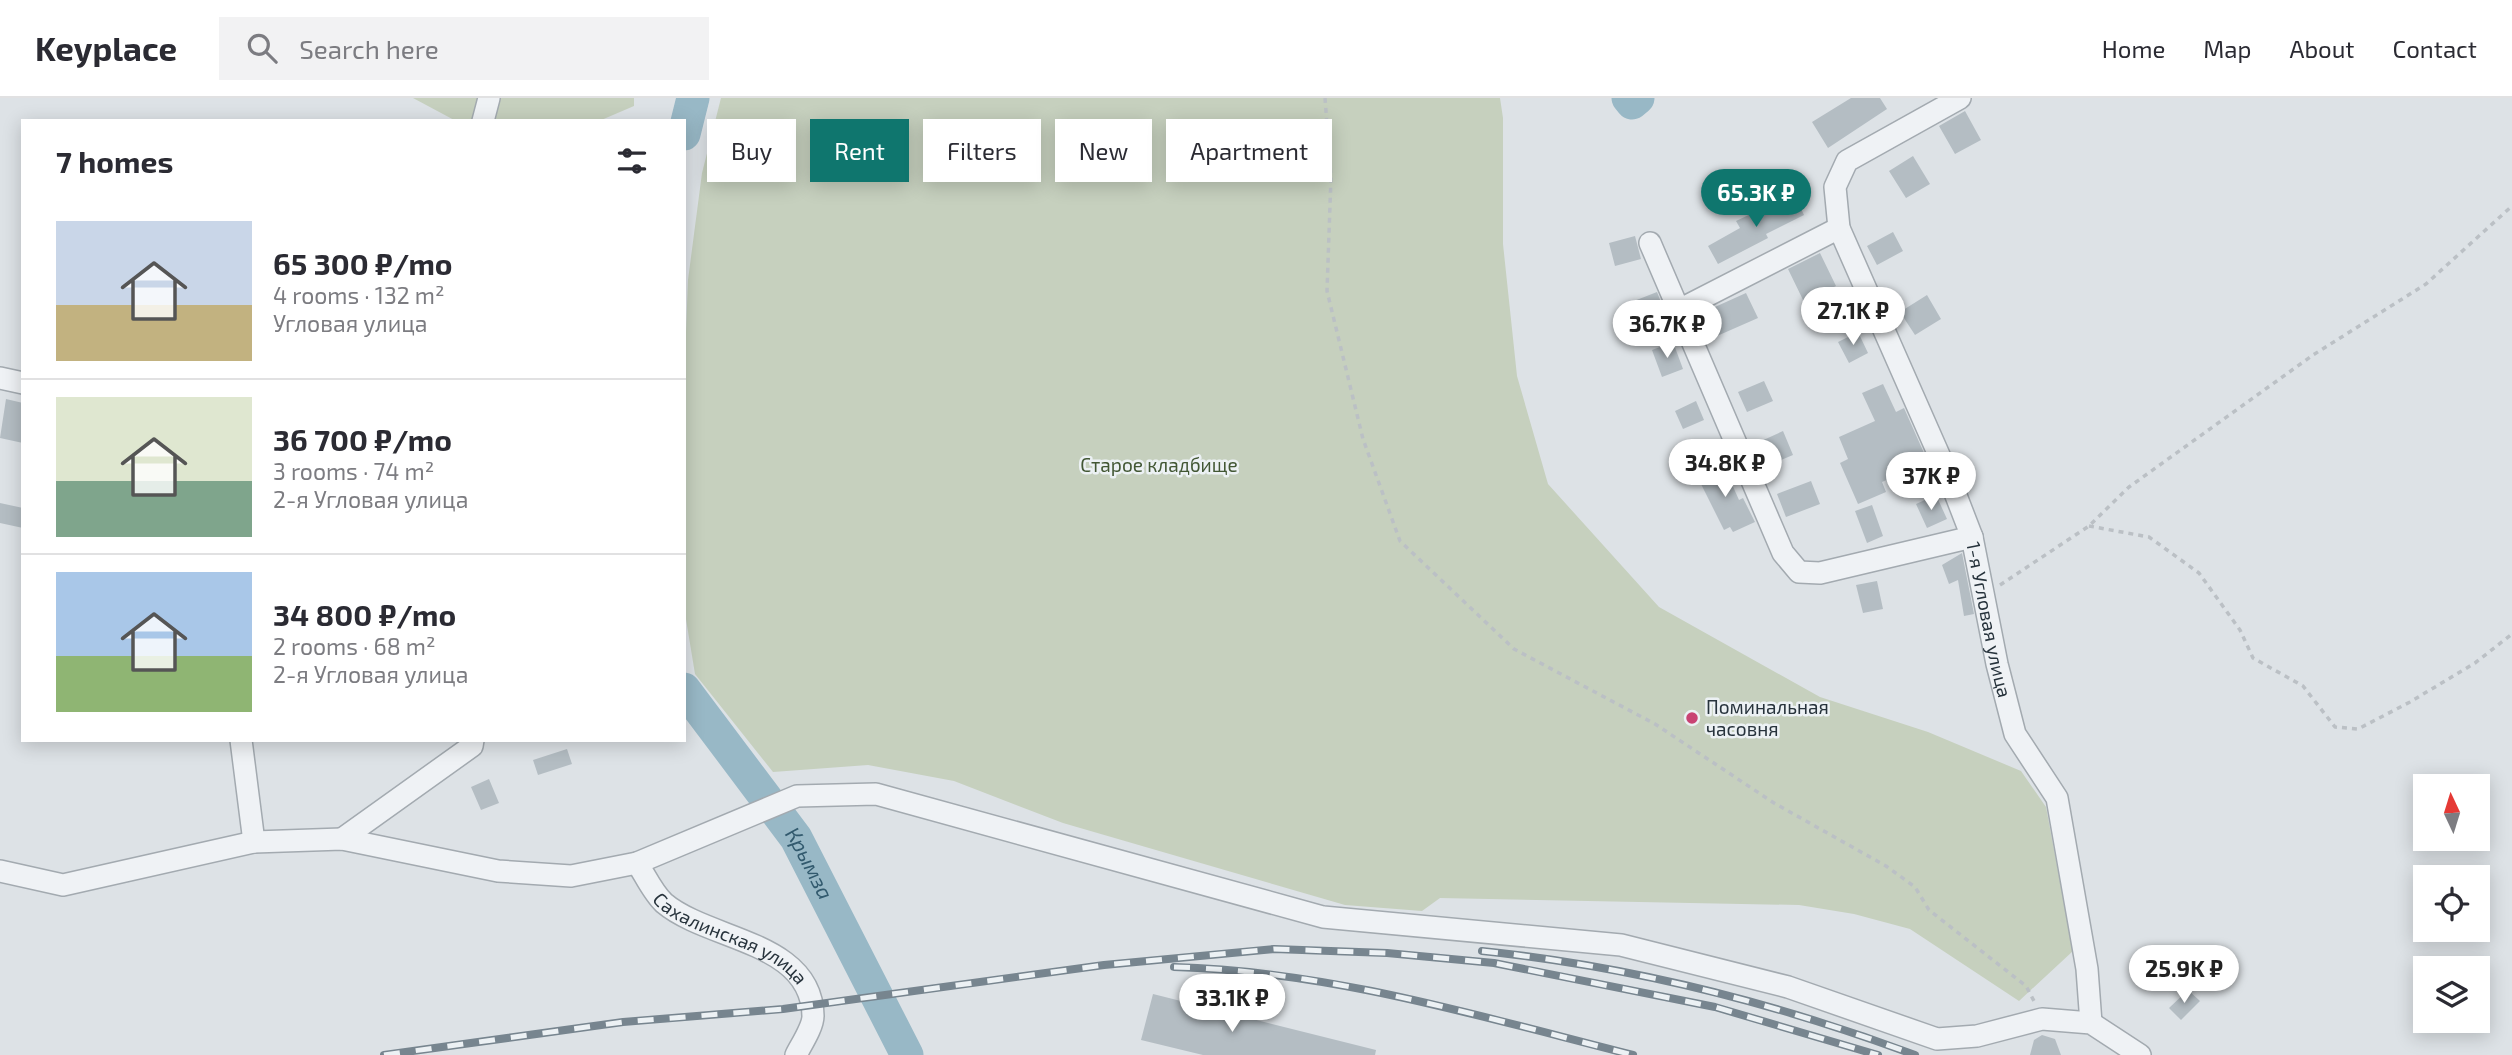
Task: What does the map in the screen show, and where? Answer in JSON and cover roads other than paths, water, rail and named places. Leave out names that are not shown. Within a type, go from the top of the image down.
[{"type":"street","points":[[484,119],[489,98]]},
{"type":"street","name":"1-я Угловая улица","points":[[1960,98],[1847,161],[1835,187],[1839,228],[1950,480],[1972,537],[1997,664],[2015,734],[2057,798],[2083,943],[2091,1023]]},
{"type":"street","points":[[1679,310],[1839,228]]},
{"type":"street","points":[[1650,243],[1783,553],[1799,572],[1820,573],[1972,537]]},
{"type":"street","points":[[0,378],[21,383]]},
{"type":"street","points":[[242,742],[254,842]]},
{"type":"street","points":[[342,839],[452,761],[472,746],[473,742]]},
{"type":"street","points":[[0,872],[63,886],[254,842],[342,839],[498,871],[571,876],[637,863],[797,796],[876,794],[1323,917],[1621,945],[1788,987],[1921,1036],[1956,1039],[2042,1019],[2091,1023],[2140,1055]]},
{"type":"street","name":"Сахалинская улица","points":[[637,863],[662,901],[685,917],[784,960],[804,982],[814,1017],[796,1055]]},
{"type":"street","points":[[1956,1039],[1971,1055]]},
{"type":"waterway","name":"Крымза","points":[[686,126],[693,98]]},
{"type":"waterway","name":"Крымза","points":[[1628,98],[1632,103],[1638,98]]},
{"type":"waterway","name":"Крымза","points":[[686,692],[796,838],[907,1055]]},
{"type":"railway","points":[[384,1055],[623,1022],[783,1009],[1104,965],[1274,949],[1387,953],[1494,963],[1715,1007],[1878,1055]]},
{"type":"railway","points":[[1482,951],[1592,966],[1702,989],[1809,1019],[1915,1055]]},
{"type":"railway","points":[[1174,967],[1291,977],[1406,998],[1633,1055]]},
{"type":"place","name":"Поминальная часовня","points":[[1692,718]]},
{"type":"park label","name":"Старое кладбище","points":[[1159,465]]}]
